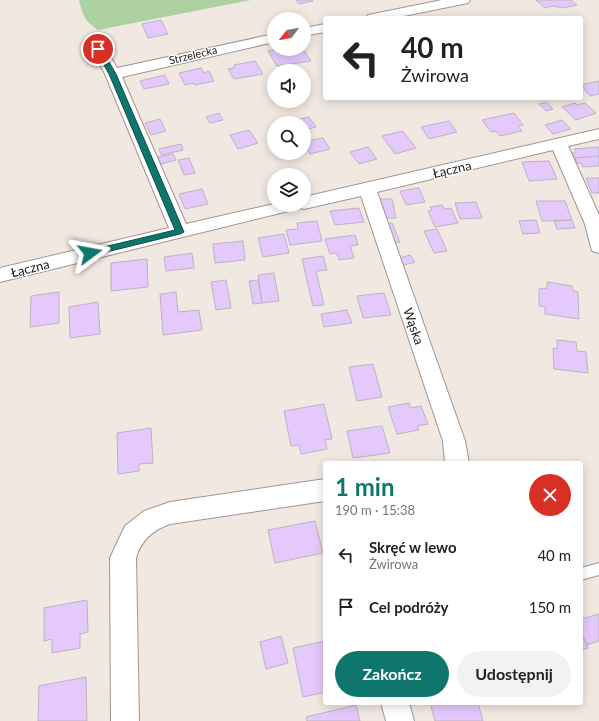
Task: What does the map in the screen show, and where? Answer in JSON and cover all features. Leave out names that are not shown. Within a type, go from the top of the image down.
[{"type":"street","points":[[406,0],[420,8]]},
{"type":"street","points":[[382,16],[463,0]]},
{"type":"street","points":[[311,31],[323,28]]},
{"type":"street","name":"Strzelecka","points":[[113,74],[267,40]]},
{"type":"street","points":[[98,49],[113,74],[180,232]]},
{"type":"street","name":"Łączna","points":[[311,201],[599,134]]},
{"type":"street","points":[[559,144],[594,224],[599,246]]},
{"type":"street","name":"Wąska","points":[[366,188],[454,441],[456,461]]},
{"type":"street","name":"Łączna","points":[[0,275],[267,211]]},
{"type":"street","points":[[125,721],[123,558],[132,537],[147,521],[170,513],[323,490]]},
{"type":"street","points":[[396,705],[400,721]]},
{"type":"lane","points":[[583,573],[599,569]]},
{"type":"green space","points":[[79,0],[251,0],[98,30],[85,18]]},
{"type":"building","points":[[296,0],[312,0],[313,1],[299,4]]},
{"type":"building","points":[[536,0],[571,0],[577,5],[563,8],[553,6],[545,8]]},
{"type":"building","points":[[161,20],[168,34],[148,38],[142,24]]},
{"type":"building","points":[[271,56],[308,56],[311,61],[291,64],[276,64]]},
{"type":"building","points":[[255,61],[263,74],[234,79],[228,69],[234,68],[234,65]]},
{"type":"building","points":[[201,68],[204,73],[209,71],[214,81],[195,85],[194,83],[185,85],[179,73]]},
{"type":"building","points":[[165,75],[169,84],[144,89],[140,81]]},
{"type":"building","points":[[599,81],[599,94],[590,96],[583,87],[583,85]]},
{"type":"building","points":[[546,102],[553,109],[546,111],[539,104]]},
{"type":"building","points":[[575,103],[577,105],[585,103],[596,113],[576,120],[562,107]]},
{"type":"building","points":[[219,113],[223,120],[210,123],[206,117]]},
{"type":"building","points":[[514,113],[523,125],[518,126],[522,131],[500,136],[496,131],[491,132],[482,120]]},
{"type":"building","points":[[160,119],[166,131],[151,135],[145,123]]},
{"type":"building","points":[[311,120],[316,127],[311,128]]},
{"type":"building","points":[[562,120],[571,129],[553,134],[545,125]]},
{"type":"building","points":[[449,121],[457,132],[429,139],[421,127]]},
{"type":"building","points":[[249,130],[258,143],[238,149],[230,135]]},
{"type":"building","points":[[403,131],[416,148],[395,154],[382,136]]},
{"type":"building","points":[[323,138],[330,149],[311,154],[311,141]]},
{"type":"building","points":[[181,144],[183,150],[161,155],[159,149]]},
{"type":"building","points":[[368,147],[377,159],[359,164],[350,152]]},
{"type":"building","points":[[599,147],[599,156],[575,158],[572,153],[576,153],[574,149]]},
{"type":"building","points":[[173,154],[176,160],[161,164],[158,157]]},
{"type":"building","points":[[599,156],[599,166],[583,167],[581,163],[577,163],[575,158]]},
{"type":"building","points":[[189,158],[195,173],[184,175],[178,160]]},
{"type":"building","points":[[549,161],[557,179],[529,181],[522,162]]},
{"type":"building","points":[[586,178],[599,178],[599,193],[592,193]]},
{"type":"building","points":[[419,188],[425,202],[406,205],[400,191]]},
{"type":"building","points":[[202,189],[208,204],[185,209],[179,194]]},
{"type":"building","points":[[376,199],[392,199],[396,218],[380,218]]},
{"type":"building","points":[[536,201],[565,201],[572,220],[542,221]]},
{"type":"building","points":[[476,202],[482,218],[460,219],[455,203]]},
{"type":"building","points":[[442,205],[444,209],[451,208],[458,223],[435,227],[428,211],[432,210],[430,207]]},
{"type":"building","points":[[359,208],[364,222],[335,225],[330,211]]},
{"type":"building","points":[[536,220],[540,233],[523,234],[519,221]]},
{"type":"building","points":[[572,220],[575,228],[557,229],[554,221]]},
{"type":"building","points":[[317,221],[322,241],[290,245],[286,230],[298,229],[297,223]]},
{"type":"building","points":[[392,223],[400,242],[392,243],[385,224]]},
{"type":"building","points":[[437,229],[447,251],[434,253],[424,231]]},
{"type":"building","points":[[284,234],[289,253],[263,257],[258,238]]},
{"type":"building","points":[[355,235],[358,245],[350,246],[354,258],[339,260],[337,253],[330,254],[325,239]]},
{"type":"building","points":[[243,241],[245,260],[215,263],[213,244]]},
{"type":"building","points":[[192,253],[194,268],[166,271],[164,257]]},
{"type":"building","points":[[410,255],[415,262],[397,267],[392,260]]},
{"type":"building","points":[[323,256],[327,270],[316,271],[324,305],[313,306],[302,259]]},
{"type":"building","points":[[147,259],[148,287],[111,291],[111,263]]},
{"type":"building","points":[[274,273],[279,301],[262,303],[258,275]]},
{"type":"building","points":[[226,280],[231,308],[216,310],[211,282]]},
{"type":"building","points":[[258,280],[262,303],[253,304],[249,281]]},
{"type":"building","points":[[547,282],[572,286],[573,291],[578,292],[579,319],[545,314],[545,307],[539,306],[539,289],[547,288]]},
{"type":"building","points":[[59,292],[59,323],[30,327],[31,296]]},
{"type":"building","points":[[176,292],[178,312],[199,310],[202,330],[163,335],[160,294]]},
{"type":"building","points":[[384,293],[391,315],[363,318],[357,296]]},
{"type":"building","points":[[98,302],[100,334],[70,338],[69,307]]},
{"type":"building","points":[[347,310],[352,323],[324,327],[321,314]]},
{"type":"building","points":[[557,340],[576,342],[577,351],[586,352],[588,373],[554,369],[553,348],[557,349]]},
{"type":"building","points":[[373,364],[382,397],[357,401],[349,367]]},
{"type":"building","points":[[409,403],[410,408],[421,406],[428,424],[417,426],[419,430],[397,434],[388,407]]},
{"type":"building","points":[[324,404],[332,439],[325,440],[327,449],[301,454],[299,445],[291,446],[284,411]]},
{"type":"building","points":[[382,426],[390,453],[353,458],[347,431]]},
{"type":"building","points":[[151,428],[153,463],[139,464],[139,471],[118,474],[117,433]]},
{"type":"building","points":[[315,521],[323,553],[275,563],[268,530]]},
{"type":"building","points":[[87,600],[88,632],[80,634],[80,648],[52,653],[52,639],[44,641],[44,608]]},
{"type":"building","points":[[599,614],[599,641],[587,645],[583,636],[583,618]]},
{"type":"building","points":[[281,636],[288,663],[266,669],[260,642]]},
{"type":"building","points":[[583,637],[588,648],[583,649]]},
{"type":"building","points":[[323,641],[323,692],[303,697],[293,648]]},
{"type":"building","points":[[86,677],[87,721],[38,721],[39,686]]},
{"type":"building","points":[[356,705],[360,721],[307,721],[306,717]]},
{"type":"building","points":[[431,705],[479,705],[483,721],[435,721]]},
{"type":"route","points":[[90,253],[180,232],[113,74],[98,49]]}]
